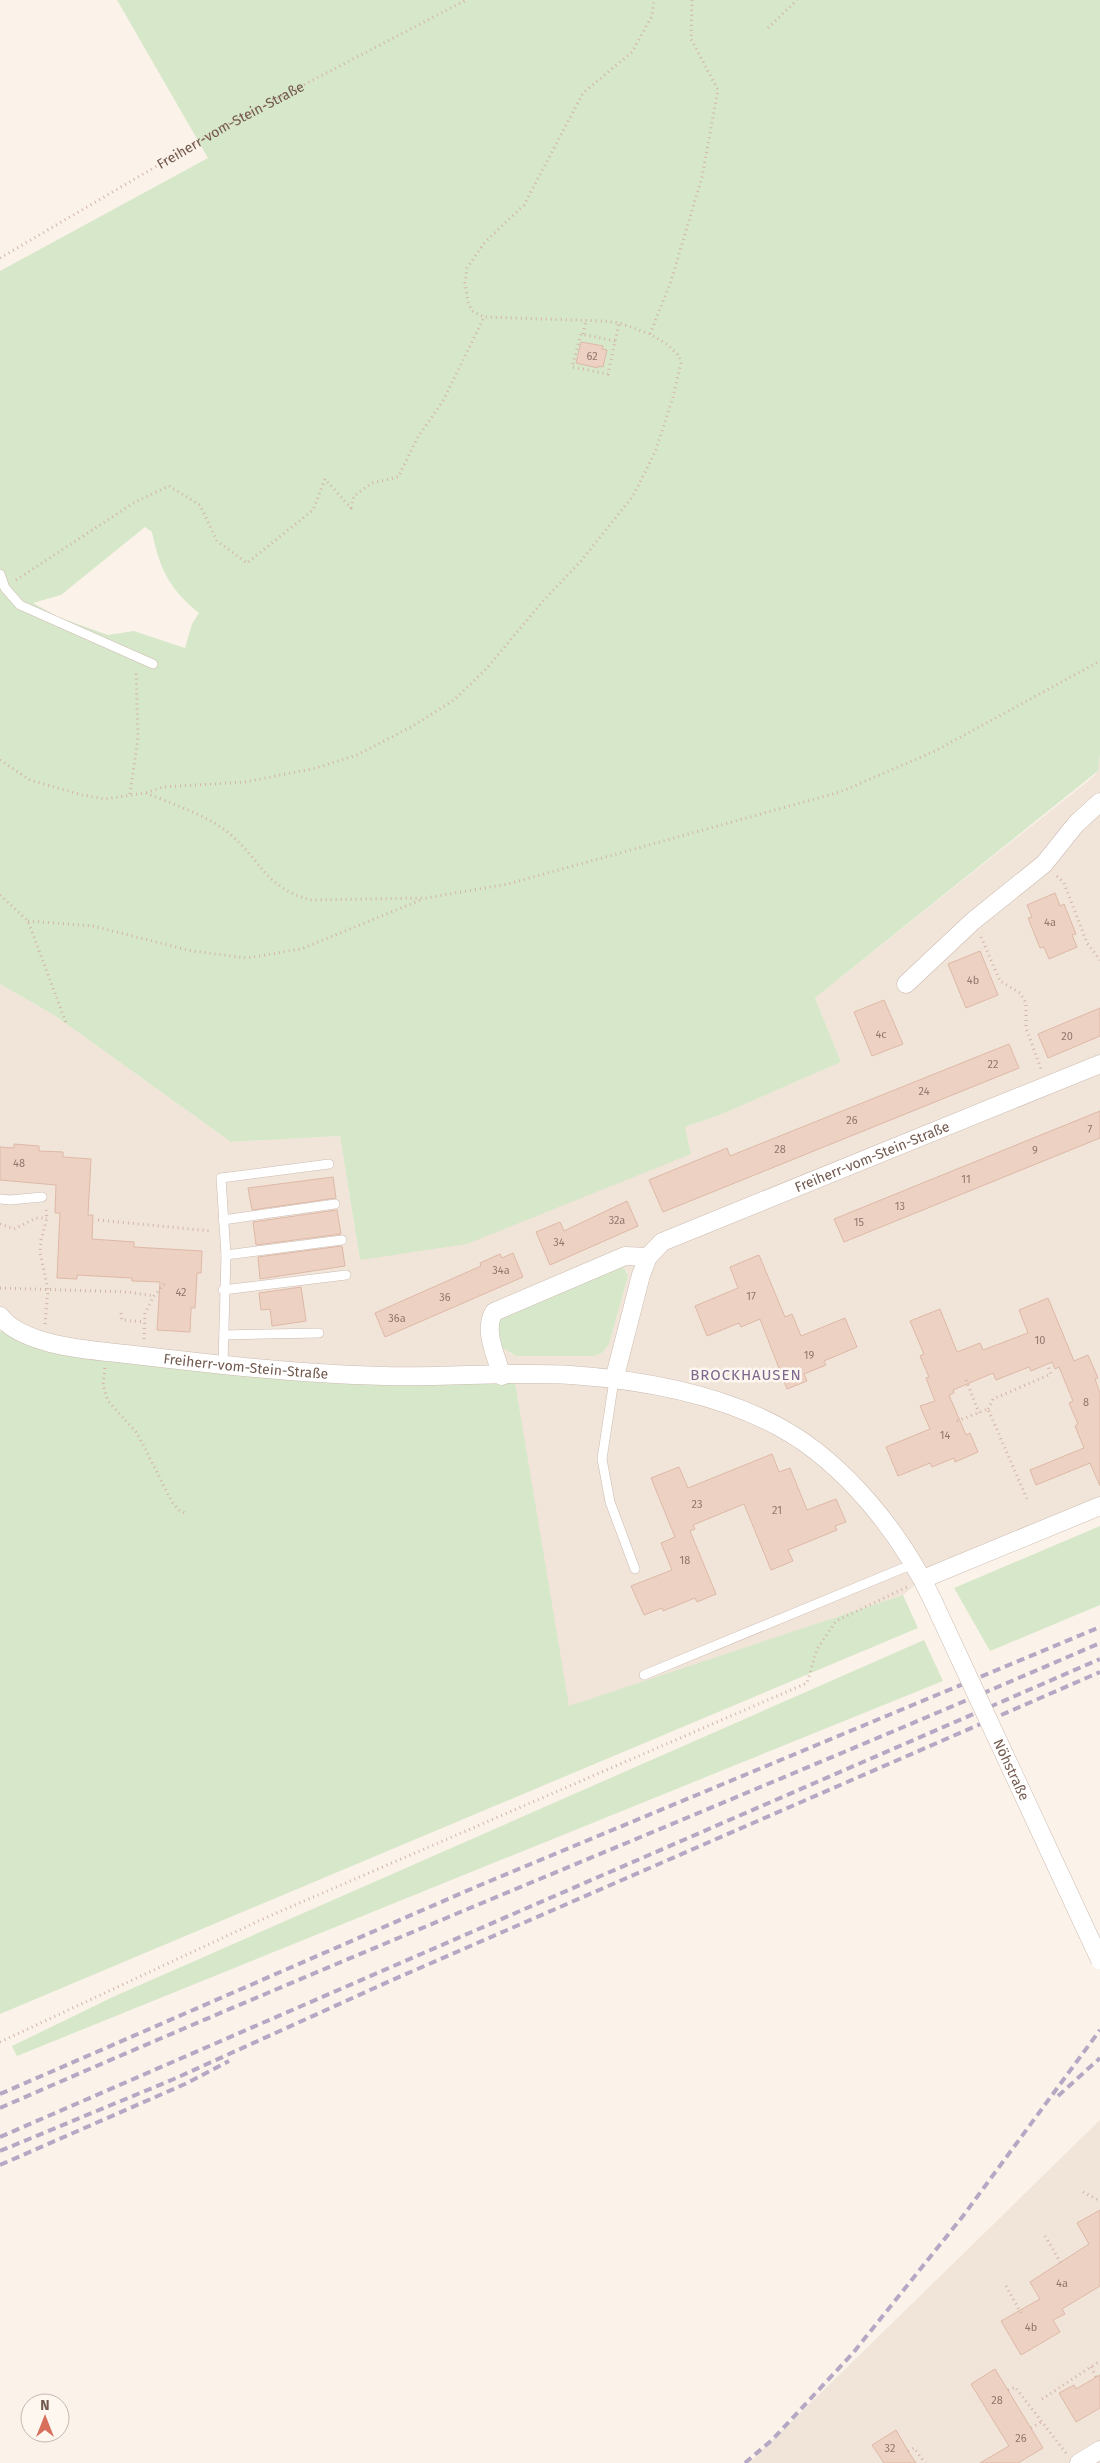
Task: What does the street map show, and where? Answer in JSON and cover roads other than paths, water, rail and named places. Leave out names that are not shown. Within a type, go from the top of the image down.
[{"type":"street","points":[[906,984],[974,921],[1044,864],[1076,824],[1100,802]]},
{"type":"street","name":"Freiherr-vom-Stein-Straße","points":[[614,1380],[641,1275],[648,1257],[662,1242],[1100,1064]]},
{"type":"street","points":[[502,1376],[489,1332],[488,1321],[494,1312],[625,1256],[648,1257]]},
{"type":"street","name":"Freiherr-vom-Stein-Straße","points":[[2,1325],[37,1339],[87,1349],[223,1364],[333,1374],[570,1375],[668,1386],[721,1402],[782,1428],[833,1464],[895,1535],[923,1579]]},
{"type":"street","points":[[923,1579],[1100,1506]]},
{"type":"street","name":"Nöhstraße","points":[[923,1579],[1100,1960]]},
{"type":"street","points":[[1073,2460],[1100,2450]]},
{"type":"lane","points":[[0,574],[5,588],[20,605],[153,664]]},
{"type":"lane","points":[[223,1364],[223,1290],[226,1255],[221,1178],[329,1164]]},
{"type":"lane","points":[[0,1198],[10,1200],[42,1197]]},
{"type":"lane","points":[[223,1220],[335,1204]]},
{"type":"lane","points":[[226,1255],[342,1240]]},
{"type":"lane","points":[[223,1290],[346,1275]]},
{"type":"lane","points":[[224,1335],[319,1333]]},
{"type":"lane","points":[[614,1380],[602,1459],[610,1502],[635,1569]]},
{"type":"lane","points":[[644,1675],[913,1564]]},
{"type":"railway","points":[[0,2094],[478,1886],[1100,1627]]},
{"type":"railway","points":[[0,2108],[275,1990],[1100,1643]]},
{"type":"railway","points":[[0,2137],[1100,1659]]},
{"type":"railway","points":[[0,2151],[174,2079],[390,1981],[1100,1672]]},
{"type":"railway","points":[[745,2463],[772,2440],[853,2353],[963,2216],[1100,2030]]},
{"type":"railway","points":[[1058,2096],[1100,2058]]},
{"type":"railway","points":[[0,2165],[185,2084],[229,2061]]},
{"type":"district","name":"BROCKHAUSEN","points":[[746,1375]]}]
